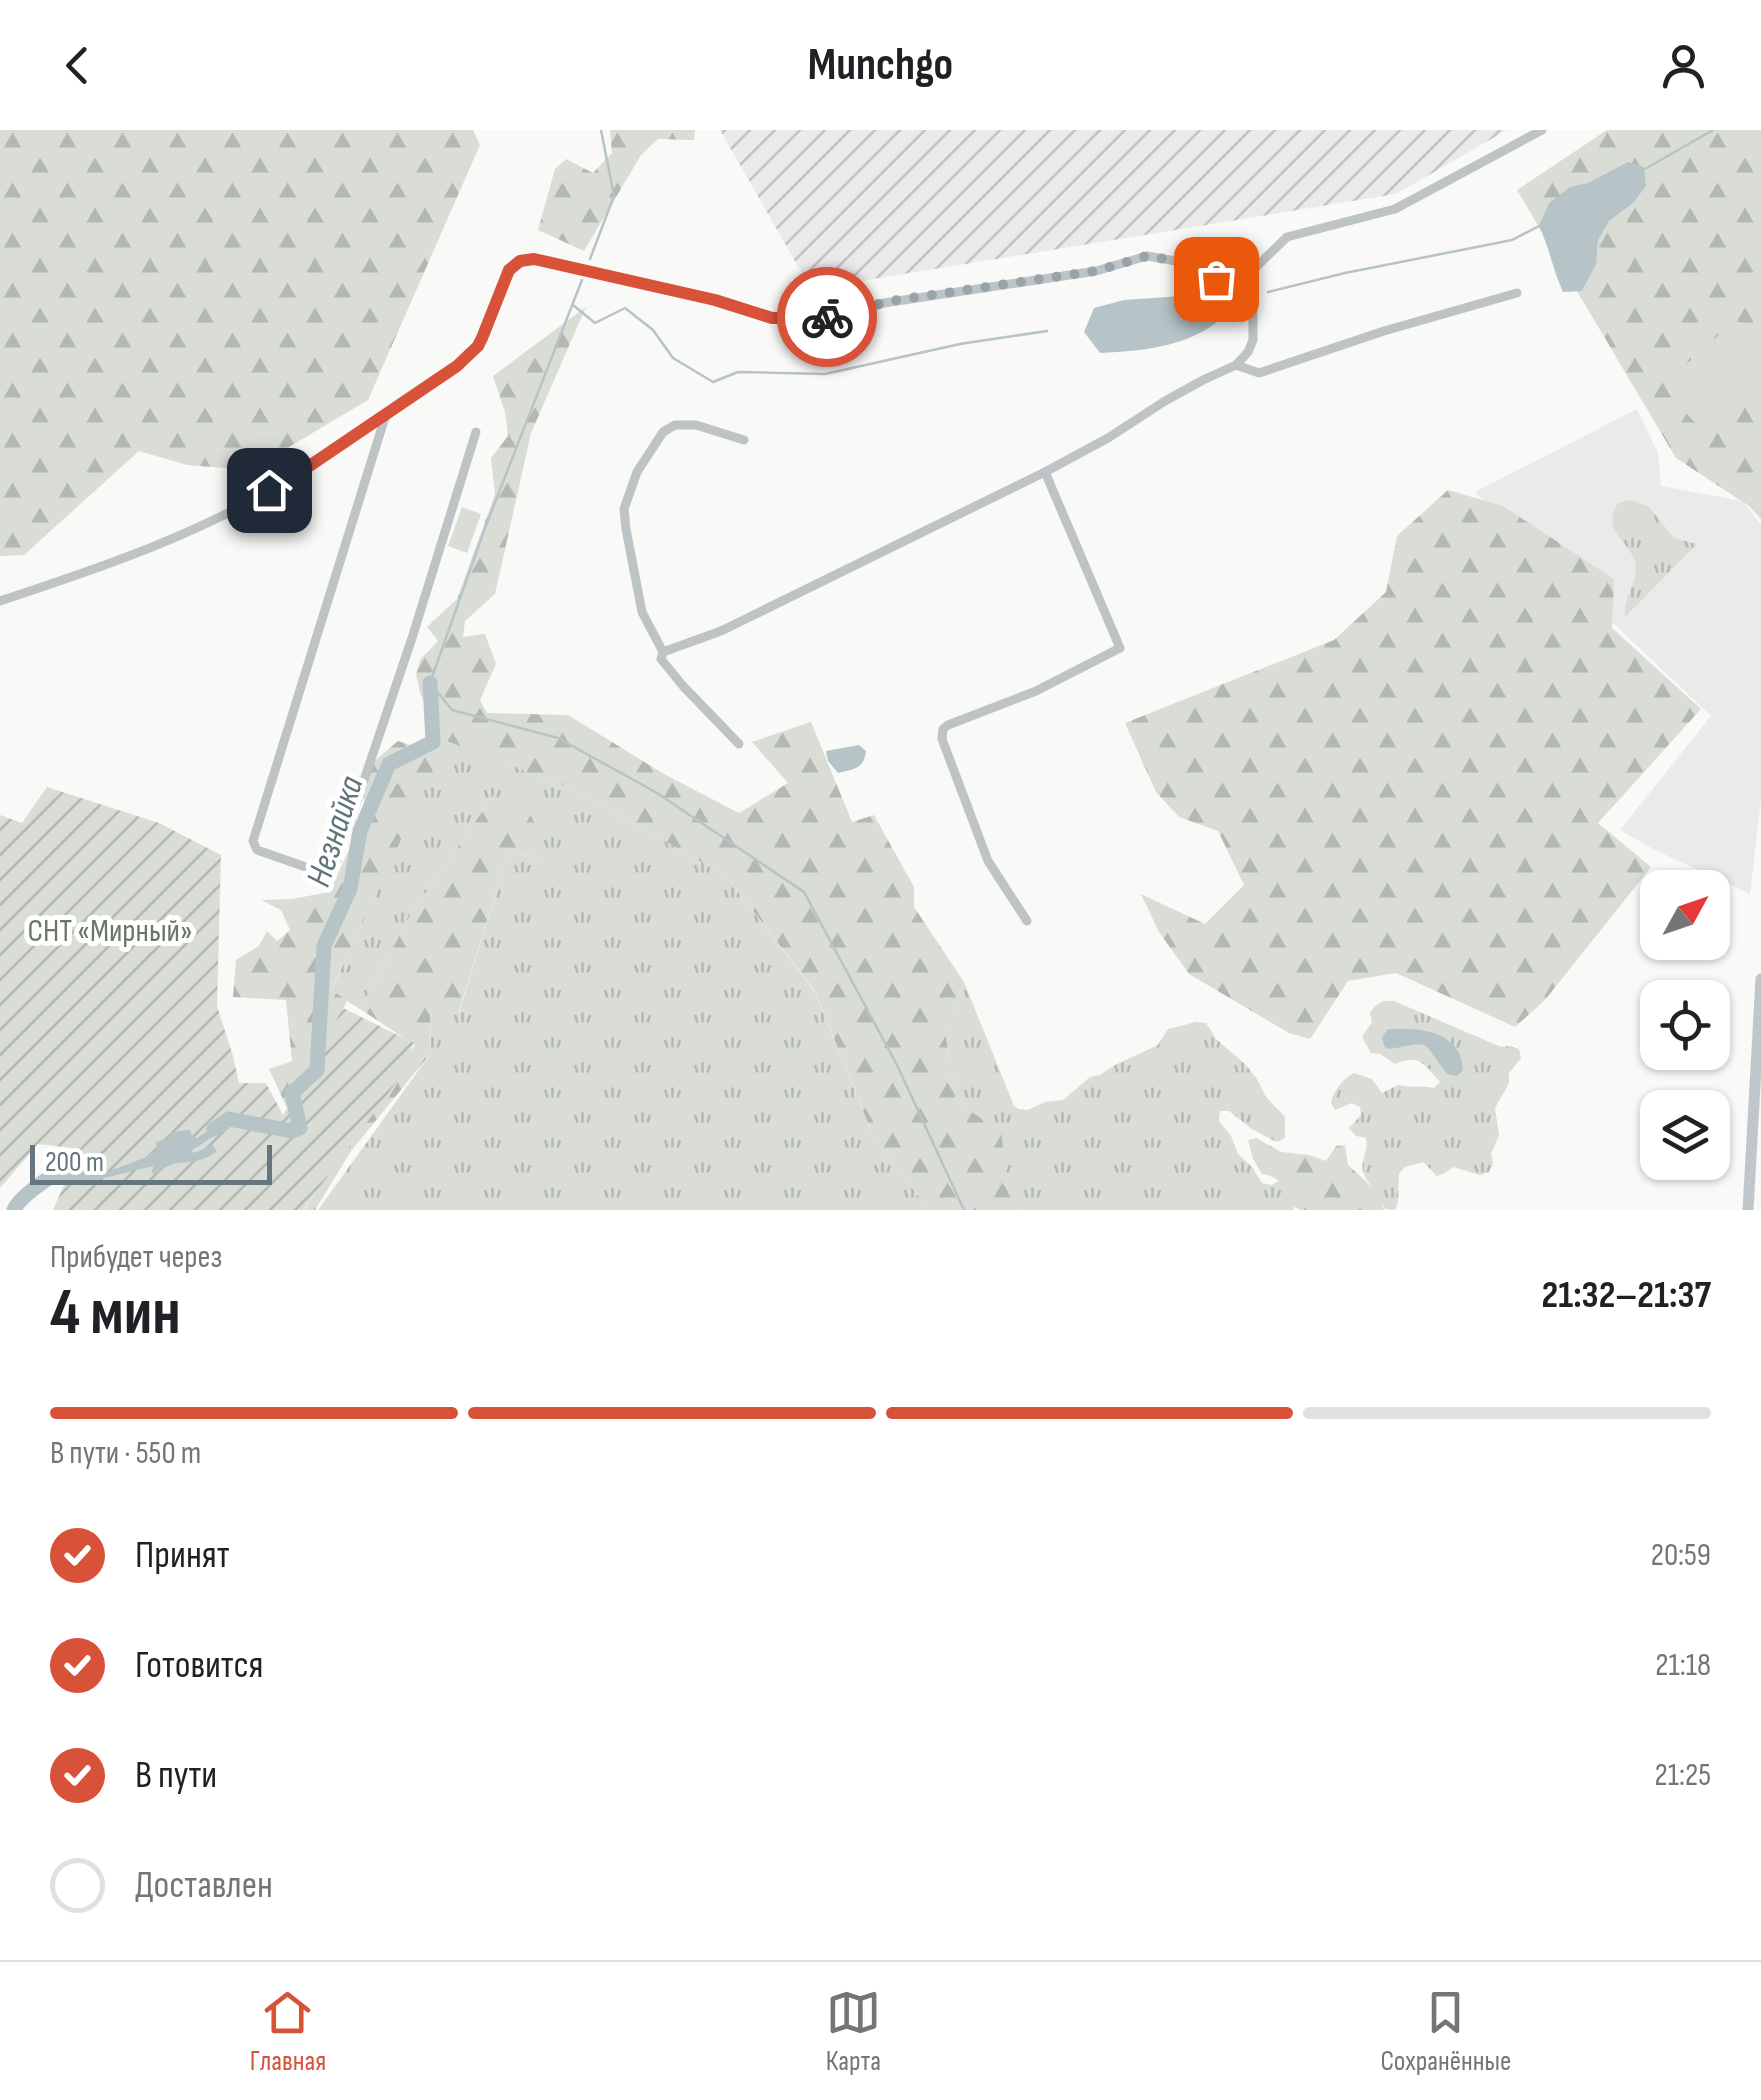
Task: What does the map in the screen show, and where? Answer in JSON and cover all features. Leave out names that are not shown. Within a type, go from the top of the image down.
[{"type":"main road","points":[[1748,1210],[1761,979]]},
{"type":"street","points":[[0,601],[182,535],[288,480],[457,366],[478,346],[487,330],[509,270],[526,260],[715,300],[772,318],[842,317],[884,302],[1096,271],[1147,256],[1176,261],[1216,279],[1252,270],[1288,238],[1395,209],[1542,130]]},
{"type":"street","points":[[662,652],[721,631],[1045,472],[1108,438],[1164,401],[1236,365],[1253,340],[1252,270]]},
{"type":"street","points":[[1236,365],[1259,373],[1516,293]]},
{"type":"street","points":[[386,414],[253,841],[257,850],[326,874],[334,869],[476,432]]},
{"type":"street","points":[[740,744],[661,658],[662,652],[642,612],[624,508],[637,472],[663,432],[675,425],[696,426],[744,440]]},
{"type":"street","points":[[1027,921],[988,861],[942,739],[943,729],[948,725],[1036,691],[1120,648],[1045,472]]},
{"type":"shaded area","points":[[720,130],[1507,130],[1396,194],[811,289]]},
{"type":"shaded area","points":[[1628,162],[1644,167],[1646,186],[1633,203],[1609,221],[1598,240],[1596,264],[1582,291],[1563,292],[1539,226],[1549,203],[1570,187],[1588,183]]},
{"type":"shaded area","points":[[1196,295],[1224,301],[1230,310],[1186,339],[1153,348],[1100,353],[1084,332],[1094,308],[1124,300]]},
{"type":"shaded area","points":[[1637,409],[1658,453],[1661,486],[1742,501],[1761,525],[1761,800],[1750,894],[1730,885],[1730,870],[1698,870],[1620,830],[1711,716],[1475,492]]},
{"type":"shaded area","points":[[859,745],[866,751],[863,761],[838,773],[828,761],[826,751]]},
{"type":"shaded area","points":[[1388,1029],[1437,1034],[1459,1053],[1463,1070],[1457,1076],[1447,1074],[1425,1046],[1388,1049],[1382,1037]]},
{"type":"shaded area","points":[[227,1118],[231,1122],[191,1151],[213,1145],[217,1152],[200,1160],[173,1164],[158,1174],[152,1173],[153,1166],[80,1184],[75,1177],[62,1175],[63,1170],[70,1168],[104,1173],[144,1158],[157,1150],[156,1142],[168,1139],[172,1132],[190,1130],[197,1138]]},
{"type":"green space","points":[[0,130],[473,130],[480,145],[368,400],[250,470],[187,465],[139,451],[24,555],[0,556]]},
{"type":"green space","points":[[610,130],[695,130],[694,140],[658,139],[641,155],[584,251],[538,230],[555,169],[566,159],[593,173],[612,153]]},
{"type":"green space","points":[[1607,130],[1761,130],[1761,519],[1749,506],[1676,458],[1517,190]]},
{"type":"green space","points":[[586,307],[531,433],[495,594],[465,621],[463,637],[485,634],[496,664],[480,700],[487,713],[568,715],[664,774],[739,813],[788,783],[752,742],[811,722],[852,822],[874,815],[914,887],[914,907],[964,982],[945,1031],[956,1102],[1001,1131],[1009,1195],[1023,1210],[929,1210],[874,1138],[815,991],[726,876],[573,789],[447,741],[331,990],[347,1000],[298,1132],[269,1069],[292,1061],[286,1000],[233,997],[236,960],[259,946],[267,931],[277,941],[290,930],[281,910],[261,900],[329,892],[366,814],[362,788],[372,763],[398,741],[426,750],[428,709],[416,674],[420,660],[438,641],[427,627],[457,599],[495,494],[491,458],[508,436],[493,376]]},
{"type":"green space","points":[[1738,322],[1751,325],[1761,335],[1761,380],[1710,426],[1701,428],[1674,398],[1672,377]]},
{"type":"green space","points":[[1448,490],[1503,506],[1614,579],[1612,628],[1701,709],[1598,823],[1651,867],[1640,870],[1640,881],[1545,1000],[1515,1027],[1396,973],[1348,981],[1310,1039],[1289,1033],[1189,974],[1159,932],[1141,894],[1205,924],[1244,885],[1218,831],[1179,817],[1156,792],[1125,723],[1334,640],[1386,592],[1397,536]]},
{"type":"green space","points":[[1630,500],[1648,506],[1674,538],[1697,544],[1625,617],[1636,569],[1632,554],[1612,522],[1618,503]]},
{"type":"green space","points":[[462,507],[481,514],[467,553],[448,546]]},
{"type":"green space","points":[[446,740],[573,789],[726,876],[815,992],[874,1138],[929,1210],[318,1210],[431,1053],[430,1003],[459,1013],[508,853],[540,857],[493,796],[410,916],[360,1009],[331,991]]},
{"type":"green space","name":"СНТ «Мирный»","points":[[47,787],[159,823],[221,855],[217,1006],[239,1083],[266,1083],[283,1115],[343,1008],[414,1043],[397,1081],[303,1210],[53,1210],[80,1149],[38,1144],[0,1188],[0,815],[22,823]]},
{"type":"green space","points":[[493,796],[526,805],[540,835],[541,857],[508,853],[458,1014],[430,1004],[431,1053],[351,1151],[315,1210],[304,1210],[415,1045],[360,1009],[410,916]]},
{"type":"green space","points":[[964,982],[1014,1106],[1019,1109],[1063,1100],[1090,1077],[1158,1045],[1168,1029],[1206,1023],[1216,1039],[1245,1064],[1266,1097],[1285,1117],[1285,1138],[1276,1142],[1229,1111],[1220,1111],[1219,1121],[1238,1154],[1262,1183],[1271,1185],[1279,1181],[1291,1197],[1294,1210],[1023,1210],[1009,1196],[1000,1131],[956,1102],[945,1031]]},
{"type":"green space","points":[[1384,1001],[1394,1001],[1501,1047],[1519,1049],[1521,1058],[1509,1073],[1509,1083],[1495,1108],[1499,1135],[1489,1172],[1480,1175],[1453,1167],[1437,1176],[1423,1162],[1405,1167],[1399,1174],[1395,1210],[1385,1209],[1363,1171],[1366,1138],[1356,1136],[1349,1128],[1361,1115],[1360,1107],[1352,1103],[1335,1110],[1331,1102],[1340,1085],[1354,1073],[1372,1079],[1382,1093],[1398,1085],[1434,1088],[1440,1082],[1416,1060],[1395,1064],[1371,1053],[1362,1037],[1372,1022],[1370,1013]]},
{"type":"green space","points":[[1256,1138],[1281,1152],[1326,1161],[1336,1146],[1345,1145],[1348,1165],[1374,1190],[1384,1210],[1300,1210],[1293,1206],[1278,1181],[1262,1174],[1248,1140]]},
{"type":"waterway","name":"Незнайка","points":[[590,259],[614,196],[601,130]]},
{"type":"waterway","points":[[1645,169],[1713,130]]},
{"type":"waterway","points":[[1268,292],[1512,240],[1541,225]]},
{"type":"waterway","points":[[582,280],[485,528],[430,683],[452,710],[558,738],[657,793],[804,892],[897,1065],[964,1210]]},
{"type":"waterway","points":[[573,305],[595,323],[625,308],[653,330],[673,358],[713,382],[738,372],[825,374],[960,344],[1047,331]]},
{"type":"waterway","name":"Незнайка","points":[[214,1129],[229,1119],[292,1131],[300,1128],[292,1093],[317,1070],[324,946],[350,889],[360,831],[389,764],[433,742],[430,683]]},
{"type":"waterway","name":"Незнайка","points":[[14,1210],[49,1178],[66,1172],[78,1176]]},
{"type":"way so far","points":[[827,317],[842,317],[884,302],[1096,271],[1147,256],[1176,261],[1216,279]]},
{"type":"route","points":[[269,490],[457,366],[478,346],[509,270],[520,261],[534,259],[715,300],[772,318],[827,317]]}]
